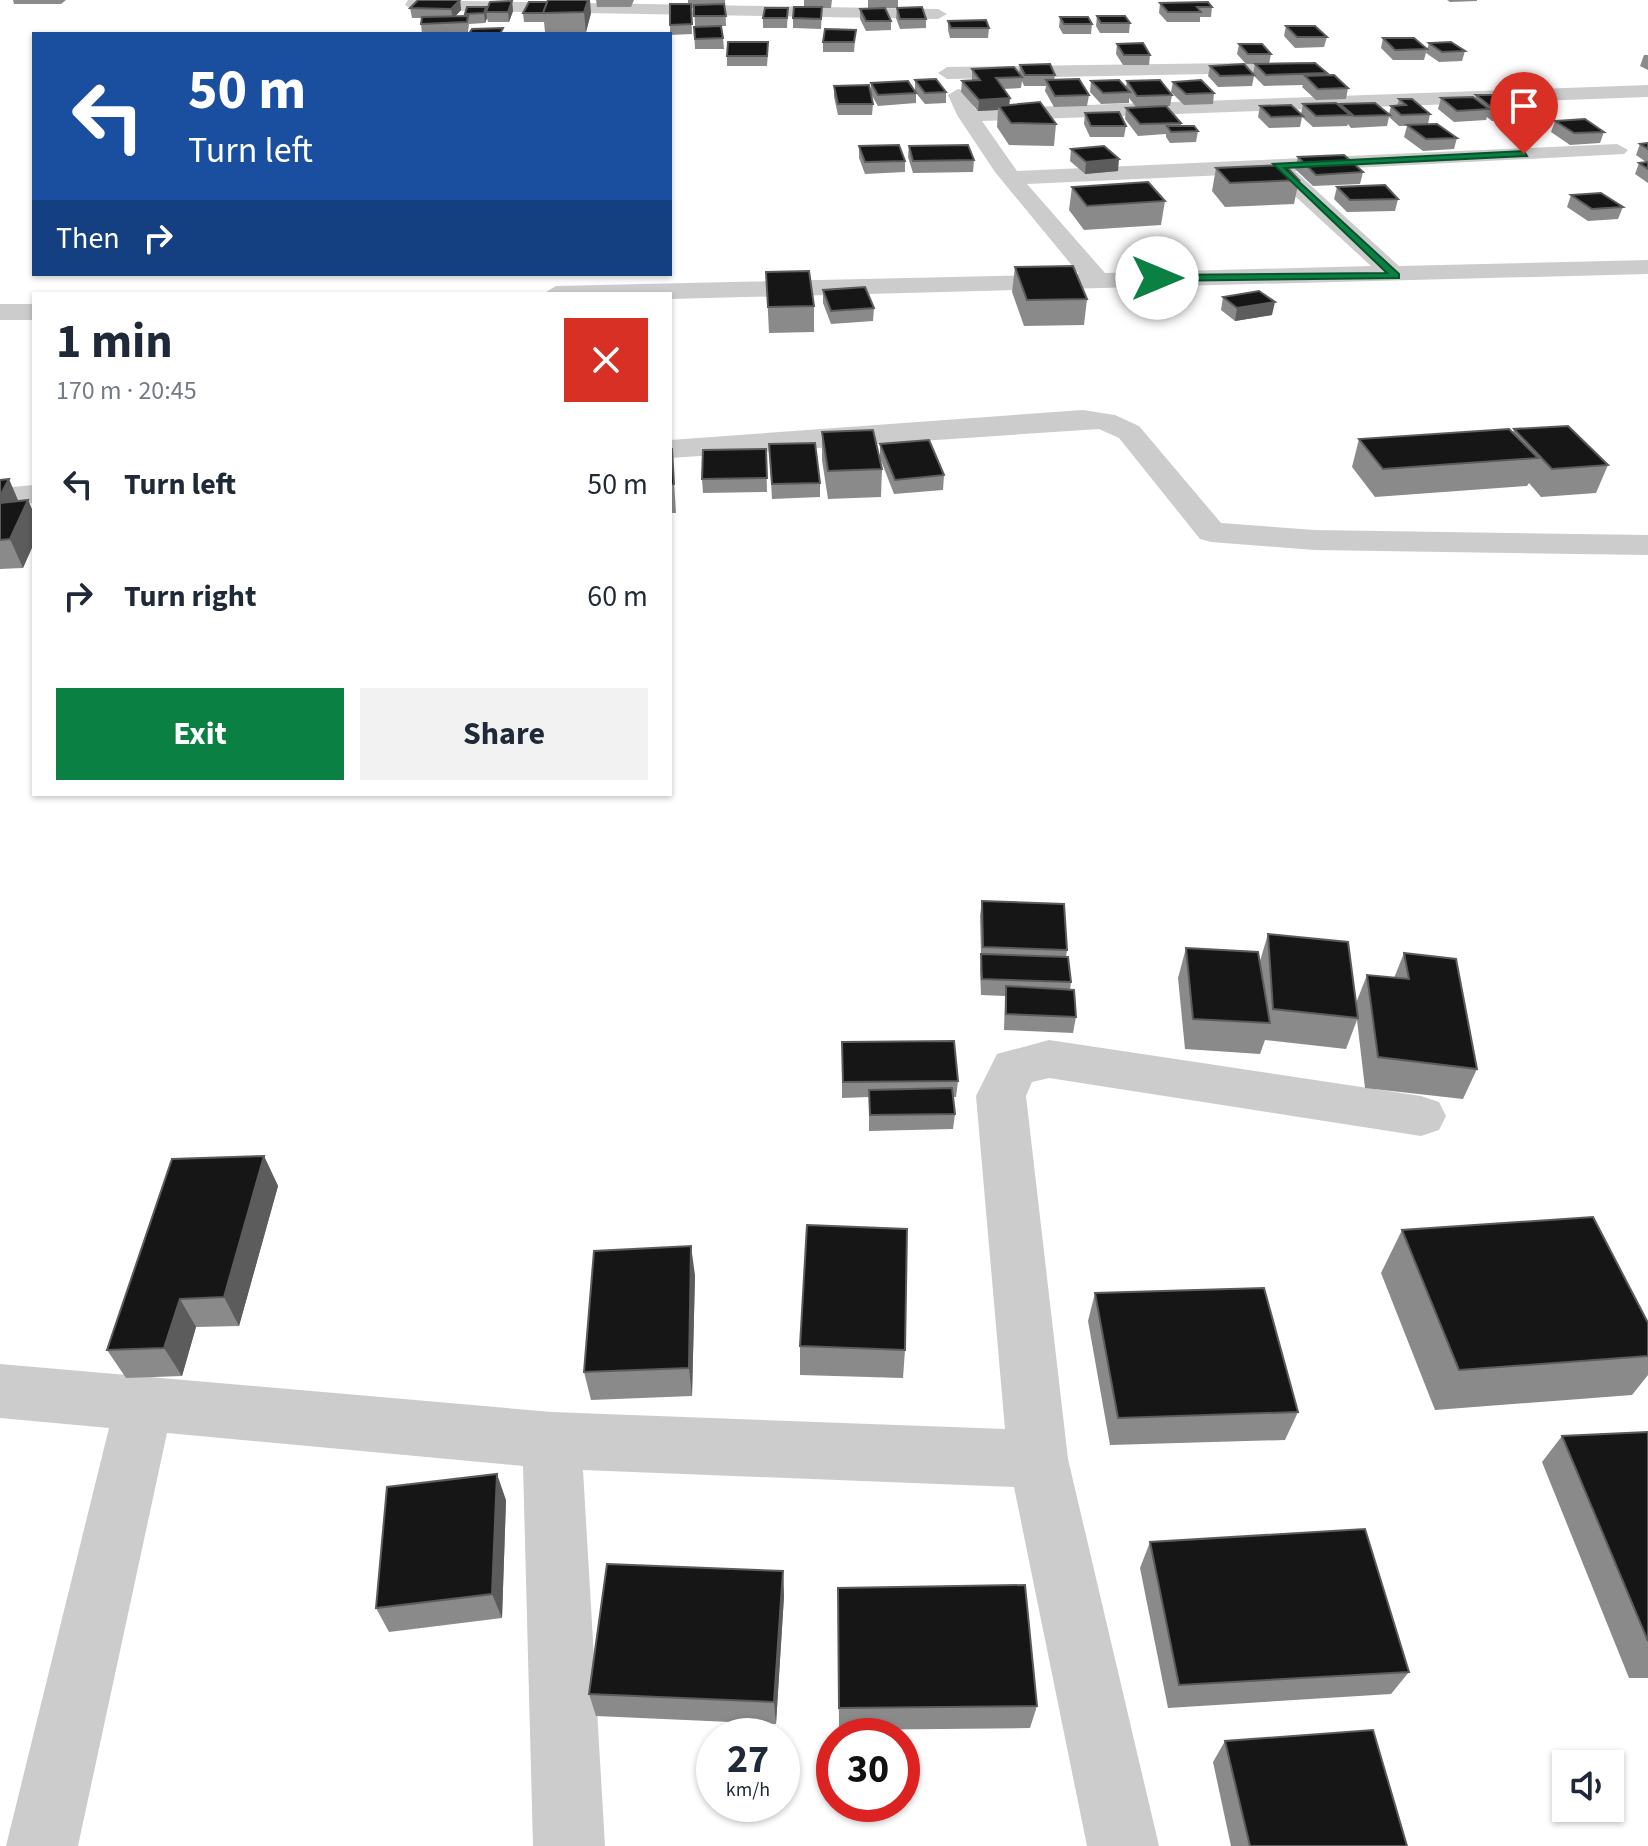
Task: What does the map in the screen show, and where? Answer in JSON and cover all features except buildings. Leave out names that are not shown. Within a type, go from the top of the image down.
[{"type":"street","points":[[416,0],[413,5],[937,14]]},
{"type":"street","points":[[1097,279],[1013,178],[967,115],[946,64],[1303,68]]},
{"type":"street","points":[[967,115],[1648,91]]},
{"type":"street","points":[[1013,178],[1617,150]]},
{"type":"street","points":[[1276,166],[1396,276]]},
{"type":"street","points":[[628,292],[1097,279],[1396,276],[1648,267]]},
{"type":"street","points":[[0,312],[32,312]]},
{"type":"street","points":[[672,449],[1094,420],[1120,425],[1129,432],[1211,532],[1315,540],[1648,545]]},
{"type":"street","points":[[0,497],[32,494]]},
{"type":"street","points":[[1123,1846],[1038,1459],[1001,1096],[1014,1067],[1049,1059],[1421,1116]]},
{"type":"street","points":[[0,1391],[552,1440],[1038,1459]]},
{"type":"street","points":[[42,1846],[144,1405]]},
{"type":"street","points":[[552,1440],[569,1846]]},
{"type":"route","points":[[1157,278],[1396,276],[1341,222],[1276,166],[1524,154]]}]
